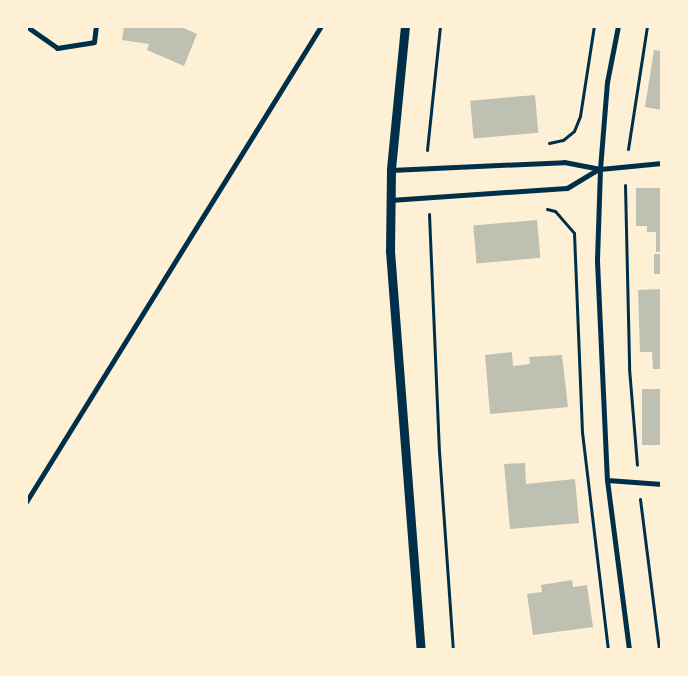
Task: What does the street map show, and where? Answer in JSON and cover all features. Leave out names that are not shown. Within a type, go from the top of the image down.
[{"type":"street","points":[[26,26],[57,48],[94,42],[96,26]]},
{"type":"street","points":[[26,502],[321,26]]},
{"type":"street","points":[[405,26],[391,170],[390,200],[399,382],[421,650]]},
{"type":"street","points":[[618,26],[607,82],[600,169],[597,261],[607,480],[629,650]]},
{"type":"street","points":[[391,170],[564,162],[600,169],[662,163]]},
{"type":"street","points":[[390,200],[567,188],[600,169]]},
{"type":"street","points":[[607,480],[662,484]]},
{"type":"path","points":[[436,152],[426,152],[440,26]]},
{"type":"path","points":[[539,144],[563,140],[574,131],[580,116],[594,26]]},
{"type":"path","points":[[647,26],[625,167],[628,368],[638,483],[659,650]]},
{"type":"path","points":[[428,198],[439,451],[454,650]]},
{"type":"path","points":[[542,208],[555,211],[574,233],[582,432],[608,650]]},
{"type":"path","points":[[430,217],[439,216]]},
{"type":"building","points":[[124,26],[179,26],[197,34],[184,66],[147,50],[149,44],[122,40]]},
{"type":"building","points":[[654,50],[662,51],[662,110],[645,107]]},
{"type":"building","points":[[535,95],[538,133],[474,139],[470,101]]},
{"type":"building","points":[[636,188],[662,188],[662,252],[656,252],[656,232],[647,232],[647,226],[636,226]]},
{"type":"building","points":[[537,220],[540,258],[477,263],[473,226]]},
{"type":"building","points":[[654,254],[662,254],[662,274],[654,274]]},
{"type":"building","points":[[662,289],[662,369],[653,369],[652,352],[640,352],[638,290]]},
{"type":"building","points":[[512,352],[513,366],[530,364],[529,357],[562,355],[568,407],[490,414],[485,355]]},
{"type":"building","points":[[642,389],[662,389],[662,445],[642,445]]},
{"type":"building","points":[[525,463],[526,484],[575,479],[579,523],[510,529],[504,464]]},
{"type":"building","points":[[572,580],[573,587],[587,585],[593,627],[533,635],[527,594],[542,592],[541,585]]}]
